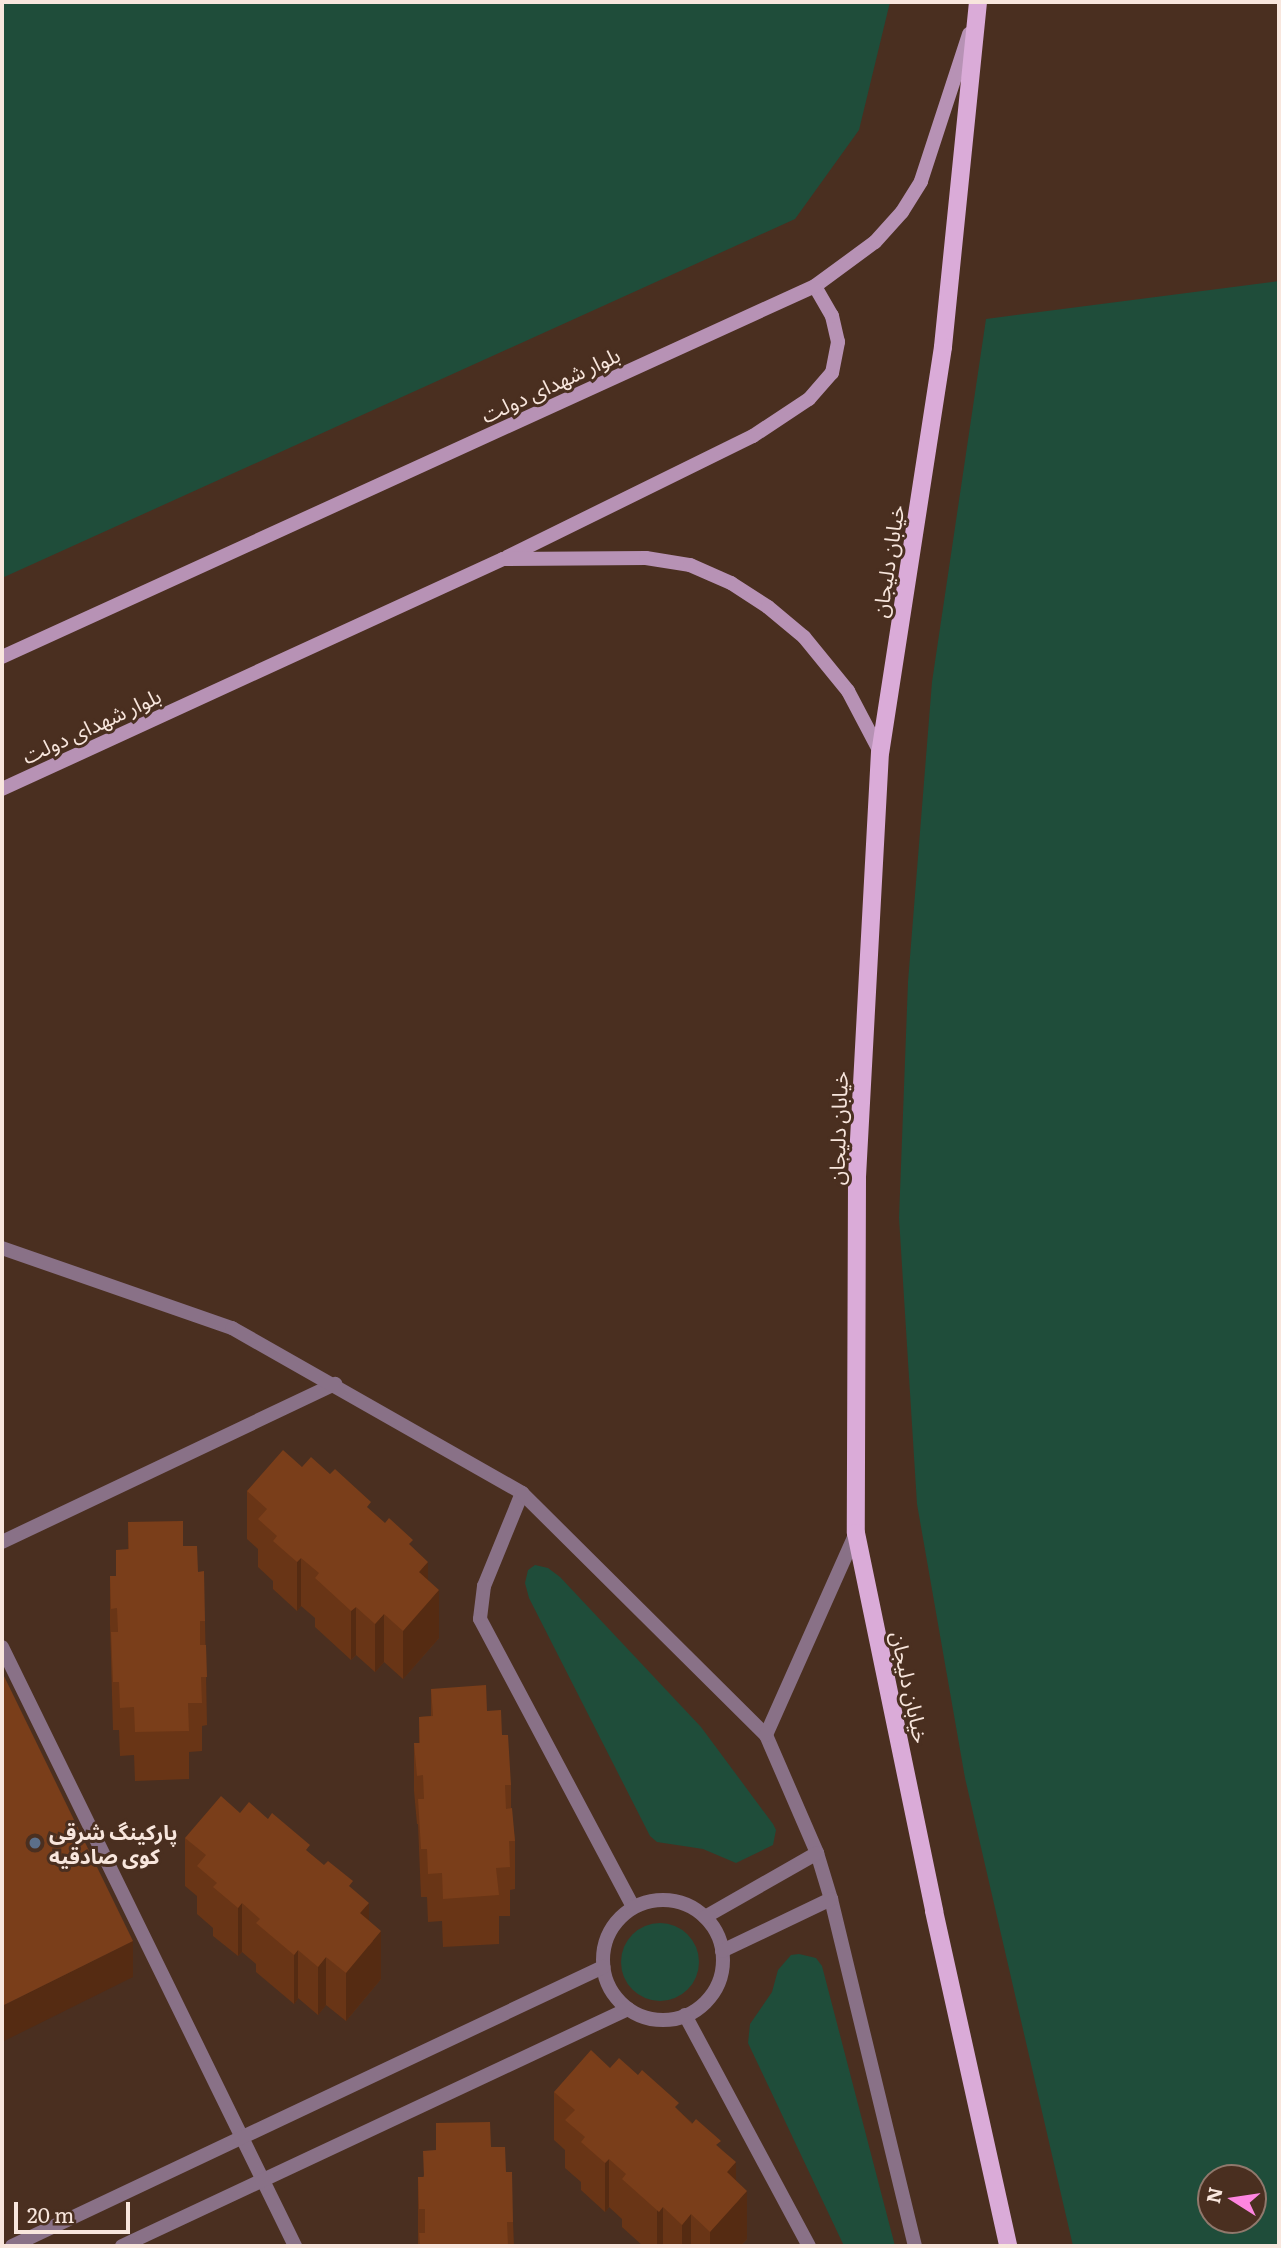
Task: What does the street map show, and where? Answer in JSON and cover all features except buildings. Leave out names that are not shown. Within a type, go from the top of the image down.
[{"type":"main road","name":"بلوار شهدای دولت","points":[[2,657],[815,286],[875,242],[902,212],[921,181],[978,6]]},
{"type":"main road","name":"خیابان دلیجان","points":[[978,6],[943,347],[880,752],[858,1179],[856,1533],[934,1912],[1009,2246]]},
{"type":"main road","points":[[503,559],[753,436],[809,399],[832,373],[838,342],[832,316],[815,286]]},
{"type":"main road","name":"بلوار شهدای دولت","points":[[2,789],[503,559],[646,558],[690,565],[731,583],[768,607],[804,637],[848,691],[880,752]]},
{"type":"street","points":[[2,1248],[232,1328],[335,1384],[522,1493],[766,1735],[817,1853],[831,1899],[915,2246]]},
{"type":"street","points":[[2,1542],[335,1384]]},
{"type":"street","points":[[522,1493],[484,1586],[480,1619],[633,1908]]},
{"type":"street","points":[[766,1735],[856,1533]]},
{"type":"street","points":[[2,1647],[295,2246]]},
{"type":"street","points":[[705,1917],[817,1853]]},
{"type":"street","points":[[722,1951],[831,1899]]},
{"type":"street","points":[[652,1900],[671,1900],[689,1906],[705,1917],[716,1933],[722,1951],[721,1971],[715,1990],[702,2005],[685,2015],[666,2020],[646,2017],[628,2009],[607,1983],[603,1967],[610,1933],[619,1918],[652,1900]]},
{"type":"street","points":[[12,2246],[603,1967]]},
{"type":"street","points":[[122,2246],[628,2009]]},
{"type":"street","points":[[685,2015],[808,2246]]},
{"type":"green space","points":[[890,2],[859,130],[795,219],[2,578],[2,4]]},
{"type":"green space","points":[[1279,281],[1279,2246],[1073,2246],[965,1778],[917,1504],[899,1218],[908,982],[932,682],[986,319]]},
{"type":"green space","points":[[535,1565],[548,1568],[560,1577],[701,1727],[773,1824],[776,1830],[773,1845],[736,1863],[703,1849],[657,1842],[650,1836],[529,1598],[525,1583],[528,1570]]},
{"type":"green space","points":[[660,1923],[675,1926],[687,1935],[696,1947],[699,1962],[696,1977],[687,1989],[675,1998],[660,2001],[645,1998],[633,1989],[624,1977],[621,1962],[624,1947],[633,1935],[645,1926]]},
{"type":"green space","points":[[791,1955],[816,1958],[822,1966],[895,2246],[844,2246],[748,2043],[750,2024],[772,1992],[778,1970]]},
{"type":"place","name":"پارکینگ شرقی کوی صادقیه","points":[[35,1843]]}]
